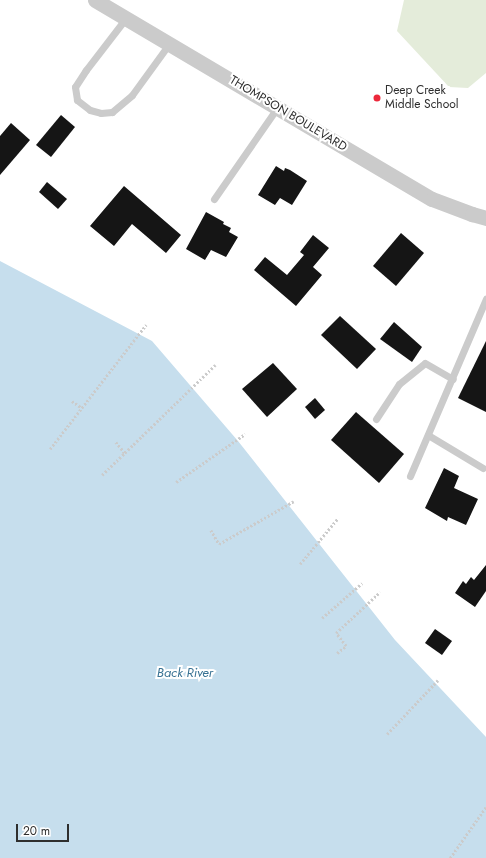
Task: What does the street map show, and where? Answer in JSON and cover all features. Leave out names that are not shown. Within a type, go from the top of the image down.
[{"type":"street","name":"THOMPSON BOULEVARD","points":[[95,0],[432,199],[465,212],[486,218]]},
{"type":"lane","points":[[126,18],[86,70],[75,87],[77,100],[90,110],[101,113],[112,112],[132,95],[169,44]]},
{"type":"lane","points":[[214,199],[277,108]]},
{"type":"lane","points":[[410,476],[453,379],[486,299]]},
{"type":"lane","points":[[376,419],[399,384],[425,363],[453,379]]},
{"type":"lane","points":[[428,435],[483,468]]},
{"type":"path","points":[[50,449],[146,325]]},
{"type":"path","points":[[102,475],[215,365]]},
{"type":"path","points":[[72,401],[82,408]]},
{"type":"path","points":[[176,482],[245,434]]},
{"type":"path","points":[[116,442],[125,452]]},
{"type":"path","points":[[211,530],[219,544],[294,500]]},
{"type":"path","points":[[300,564],[338,518]]},
{"type":"path","points":[[322,618],[362,583]]},
{"type":"path","points":[[337,652],[346,646],[336,633],[380,592]]},
{"type":"path","points":[[387,734],[438,680]]},
{"type":"path","points":[[450,858],[486,807]]},
{"type":"green space","points":[[404,0],[486,0],[486,73],[468,88],[449,87],[397,31]]},
{"type":"water","name":"Back River","points":[[0,261],[152,341],[238,441],[395,640],[486,737],[486,858],[0,858]]},
{"type":"building","points":[[61,115],[75,127],[51,157],[36,145]]},
{"type":"building","points":[[11,123],[30,140],[0,175],[0,136]]},
{"type":"building","points":[[276,166],[284,171],[285,168],[290,170],[307,181],[292,205],[280,198],[275,205],[258,195]]},
{"type":"building","points":[[47,182],[67,199],[58,209],[39,192]]},
{"type":"building","points":[[124,186],[181,235],[166,253],[132,224],[114,246],[90,226]]},
{"type":"building","points":[[206,212],[224,222],[223,224],[231,228],[229,232],[238,237],[226,257],[211,250],[205,260],[186,249]]},
{"type":"building","points":[[401,233],[424,253],[396,286],[373,266]]},
{"type":"building","points":[[313,235],[329,248],[313,267],[322,275],[296,306],[254,270],[265,257],[287,275],[304,255],[300,252]]},
{"type":"building","points":[[340,316],[376,349],[357,369],[321,335]]},
{"type":"building","points":[[394,322],[422,347],[412,362],[380,339]]},
{"type":"building","points":[[486,341],[486,412],[458,398]]},
{"type":"building","points":[[273,363],[297,389],[267,417],[242,389]]},
{"type":"building","points":[[315,398],[325,410],[315,419],[305,407]]},
{"type":"building","points":[[356,412],[404,454],[379,483],[331,440]]},
{"type":"building","points":[[444,468],[459,476],[454,488],[478,499],[466,525],[448,517],[447,521],[425,508]]},
{"type":"building","points":[[486,565],[486,591],[475,607],[455,593],[463,581],[466,584],[471,577],[474,580]]},
{"type":"building","points":[[435,629],[452,641],[442,655],[425,643]]},
{"type":"place","name":"Deep Creek Middle School","points":[[377,98]]}]
